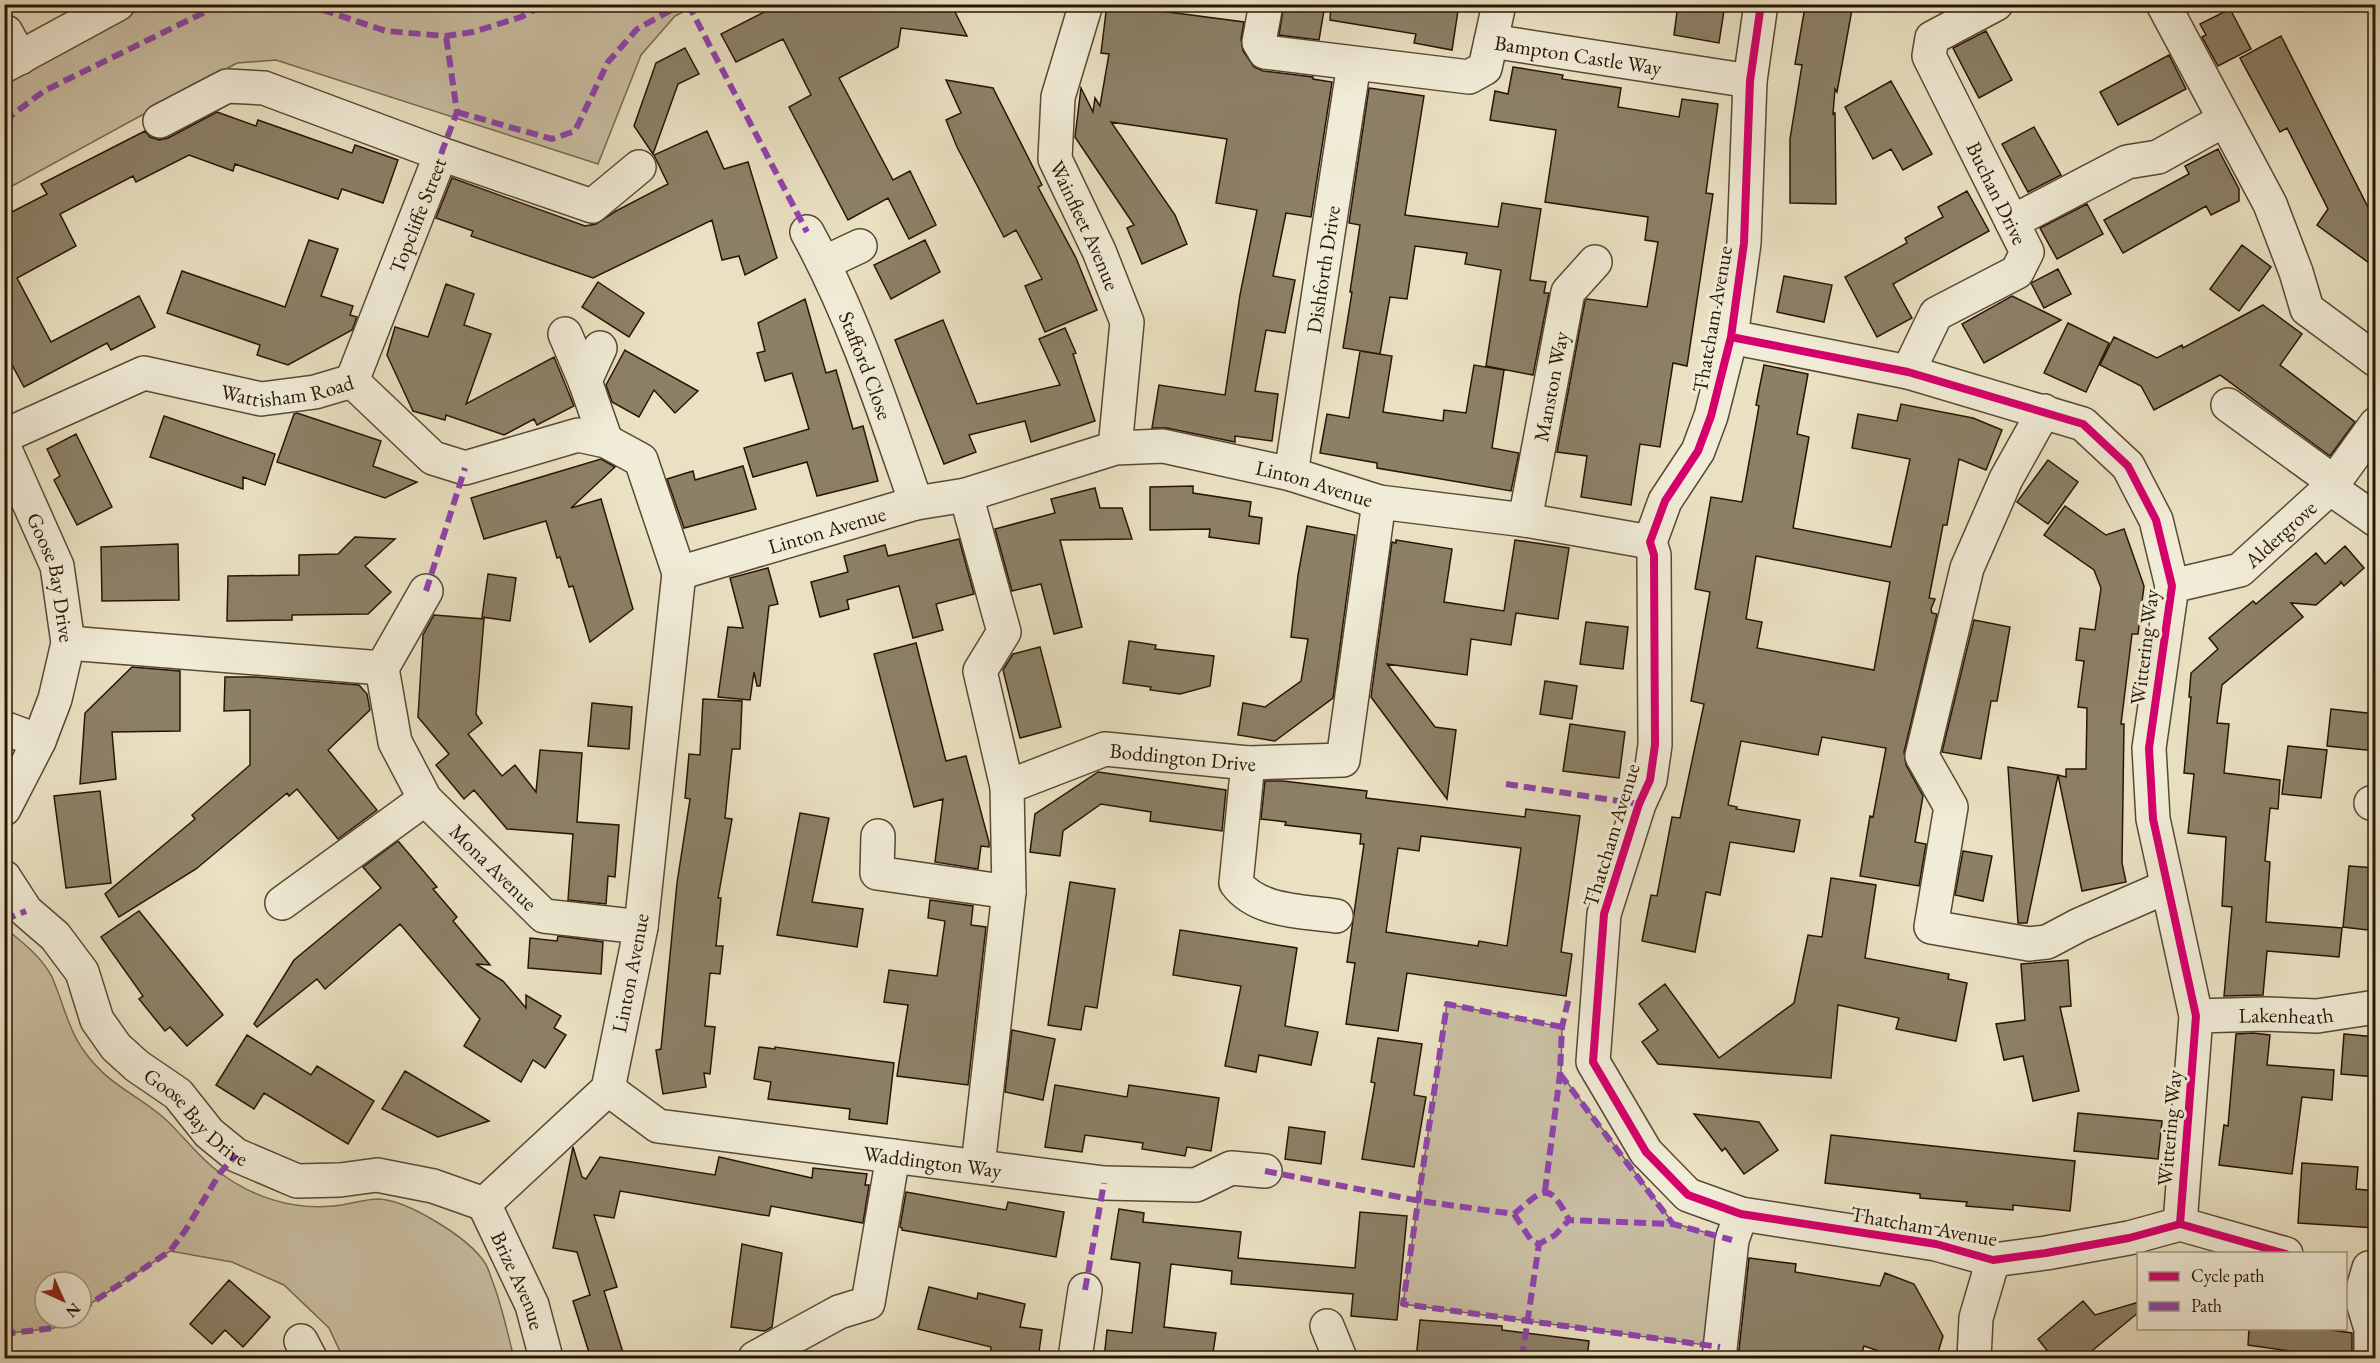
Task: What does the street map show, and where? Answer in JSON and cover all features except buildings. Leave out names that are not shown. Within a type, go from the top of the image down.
[{"type":"street","name":"Wainfleet Avenue","points":[[1086,4],[1058,97],[1055,159],[1099,251],[1127,322],[1115,448]]},
{"type":"street","name":"Bampton Castle Way","points":[[1266,4],[1258,42],[1265,52],[1469,77],[1485,68],[1491,40],[1750,81]]},
{"type":"street","points":[[1491,40],[1499,4]]},
{"type":"street","name":"Thatcham Avenue","points":[[1761,4],[1750,81],[1744,243],[1731,337],[1711,416],[1698,451],[1665,501],[1650,542],[1654,555],[1655,746],[1650,780],[1639,804],[1604,914],[1593,1062],[1646,1152],[1681,1188],[1688,1195],[1741,1214],[1936,1244],[1993,1260],[2097,1244],[2180,1224],[2279,1252]]},
{"type":"street","name":"Buchan Drive","points":[[1908,372],[1936,314],[2017,272],[2027,252],[1929,56],[1932,38],[1996,4]]},
{"type":"street","points":[[2163,4],[2270,204],[2296,272],[2307,309],[2376,360]]},
{"type":"street","points":[[10,52],[102,8]]},
{"type":"street","name":"Dishforth Drive","points":[[1291,474],[1354,64]]},
{"type":"street","points":[[160,121],[227,86],[264,88],[441,154]]},
{"type":"street","points":[[2012,222],[2127,162],[2158,157],[2224,120]]},
{"type":"street","name":"Topcliffe Street","points":[[352,381],[441,154],[592,206],[639,167]]},
{"type":"street","name":"Stafford Close","points":[[807,232],[824,263],[861,347],[916,503]]},
{"type":"street","points":[[824,263],[860,246]]},
{"type":"street","name":"Manston Way","points":[[1525,520],[1568,292],[1595,262]]},
{"type":"street","points":[[565,334],[585,381],[606,441]]},
{"type":"street","name":"Wittering Way","points":[[1731,337],[1908,372],[2083,424],[2128,466],[2156,520],[2172,586],[2149,748],[2153,819],[2166,887],[2196,1016],[2180,1224]]},
{"type":"street","points":[[585,381],[600,348]]},
{"type":"street","name":"Wattisham Road","points":[[4,436],[144,373],[261,399],[315,392],[352,381],[433,458],[465,468],[578,435],[606,441],[641,460],[679,573]]},
{"type":"street","points":[[2228,405],[2332,485],[2376,424]]},
{"type":"street","points":[[2044,411],[2006,479],[1967,568],[1923,756],[1951,807],[1931,927],[2029,944],[2047,942],[2079,925],[2166,887]]},
{"type":"street","name":"Linton Avenue","points":[[608,1089],[641,927],[679,573],[916,503],[966,495],[1115,448],[1163,446],[1291,474],[1379,502],[1525,520],[1650,542]]},
{"type":"street","name":"Goose Bay Drive","points":[[4,447],[57,566],[68,643],[55,699],[39,741],[4,809]]},
{"type":"street","name":"Aldergrove","points":[[2172,586],[2240,570],[2332,485],[2376,520]]},
{"type":"street","points":[[966,495],[1004,632],[980,671],[1007,787],[1009,892],[978,1166]]},
{"type":"street","name":"Boddington Drive","points":[[1007,787],[1105,749],[1248,763],[1343,760],[1379,502]]},
{"type":"street","points":[[68,643],[382,668],[426,591]]},
{"type":"street","name":"Mona Avenue","points":[[382,668],[395,742],[425,799],[544,916],[641,927]]},
{"type":"street","points":[[4,728],[39,741]]},
{"type":"street","points":[[1248,763],[1236,883],[1251,898],[1263,904],[1336,916]]},
{"type":"street","points":[[282,903],[425,799]]},
{"type":"street","points":[[878,836],[877,873],[1009,892]]},
{"type":"street","name":"Goose Bay Drive","points":[[4,876],[26,911],[56,936],[82,972],[97,1020],[116,1047],[137,1066],[178,1094],[209,1133],[236,1155],[297,1181],[339,1180],[377,1175],[433,1186],[484,1204]]},
{"type":"street","name":"Lakenheath","points":[[2196,1016],[2266,1014],[2317,1016],[2376,1007]]},
{"type":"street","points":[[484,1204],[608,1089]]},
{"type":"street","name":"Waddington Way","points":[[608,1089],[658,1126],[1104,1183],[1196,1185],[1231,1168],[1265,1170]]},
{"type":"street","points":[[755,1359],[839,1312],[868,1303],[893,1155]]},
{"type":"street","name":"Brize Avenue","points":[[484,1204],[532,1305],[546,1359]]},
{"type":"street","points":[[1719,1359],[1732,1240],[1741,1214]]},
{"type":"street","points":[[1974,1359],[1977,1318],[1993,1260]]},
{"type":"street","points":[[2364,1267],[2361,1296],[2371,1329],[2371,1359]]},
{"type":"street","points":[[1075,1359],[1085,1290]]},
{"type":"street","points":[[1327,1326],[1340,1359]]},
{"type":"shaded area","points":[[147,5],[696,5],[675,16],[641,55],[598,164],[276,60],[237,63],[5,190],[5,82]]},
{"type":"shaded area","points":[[5,928],[31,950],[48,970],[78,1043],[93,1063],[112,1081],[164,1118],[204,1160],[232,1181],[273,1200],[303,1206],[333,1206],[373,1199],[391,1201],[421,1213],[466,1243],[477,1253],[488,1269],[502,1309],[514,1358],[343,1358],[329,1328],[284,1285],[232,1262],[170,1251],[93,1302],[93,1270],[33,1270],[33,1330],[37,1330],[11,1333],[5,1330]]},
{"type":"shaded area","points":[[1447,1004],[1562,1027],[1561,1074],[1673,1223],[1732,1240],[1720,1347],[1403,1304]]},
{"type":"marked path","points":[[4,121],[44,91],[209,10],[226,4]]},
{"type":"marked path","points":[[305,4],[386,31],[446,36],[473,32],[521,17],[545,4]]},
{"type":"marked path","points":[[457,112],[552,139],[575,131],[608,62],[637,29],[682,4]]},
{"type":"marked path","points":[[688,4],[807,232]]},
{"type":"marked path","points":[[441,154],[457,112],[446,36]]},
{"type":"marked path","points":[[426,591],[465,468]]},
{"type":"marked path","points":[[1506,784],[1639,804]]},
{"type":"marked path","points":[[4,920],[26,911]]},
{"type":"marked path","points":[[1545,1191],[1560,1074],[1562,1027],[1569,997]]},
{"type":"marked path","points":[[1562,1027],[1447,1004],[1403,1304],[1720,1347]]},
{"type":"marked path","points":[[1560,1074],[1673,1224]]},
{"type":"marked path","points":[[93,1302],[170,1251],[185,1231],[220,1173],[236,1155]]},
{"type":"marked path","points":[[1265,1171],[1420,1201],[1514,1214],[1532,1199],[1544,1193],[1556,1198],[1569,1220]]},
{"type":"marked path","points":[[1085,1290],[1104,1183]]},
{"type":"marked path","points":[[1514,1214],[1531,1240],[1539,1244],[1555,1235],[1569,1220],[1673,1224],[1732,1240]]},
{"type":"marked path","points":[[1522,1358],[1539,1244]]},
{"type":"marked path","points":[[4,1330],[11,1333],[37,1330]]},
{"type":"cycle path","points":[[1761,4],[1750,81],[1744,243],[1731,337],[1711,416],[1698,451],[1665,501],[1650,542],[1654,555],[1655,745],[1650,780],[1639,804],[1604,914],[1593,1062],[1646,1152],[1688,1195],[1741,1214],[1936,1244],[1993,1260],[2129,1238],[2180,1224],[2279,1252]]},
{"type":"cycle path","points":[[1731,337],[1908,372],[2083,424],[2128,466],[2156,520],[2172,586],[2149,748],[2153,819],[2196,1016],[2180,1224]]}]
